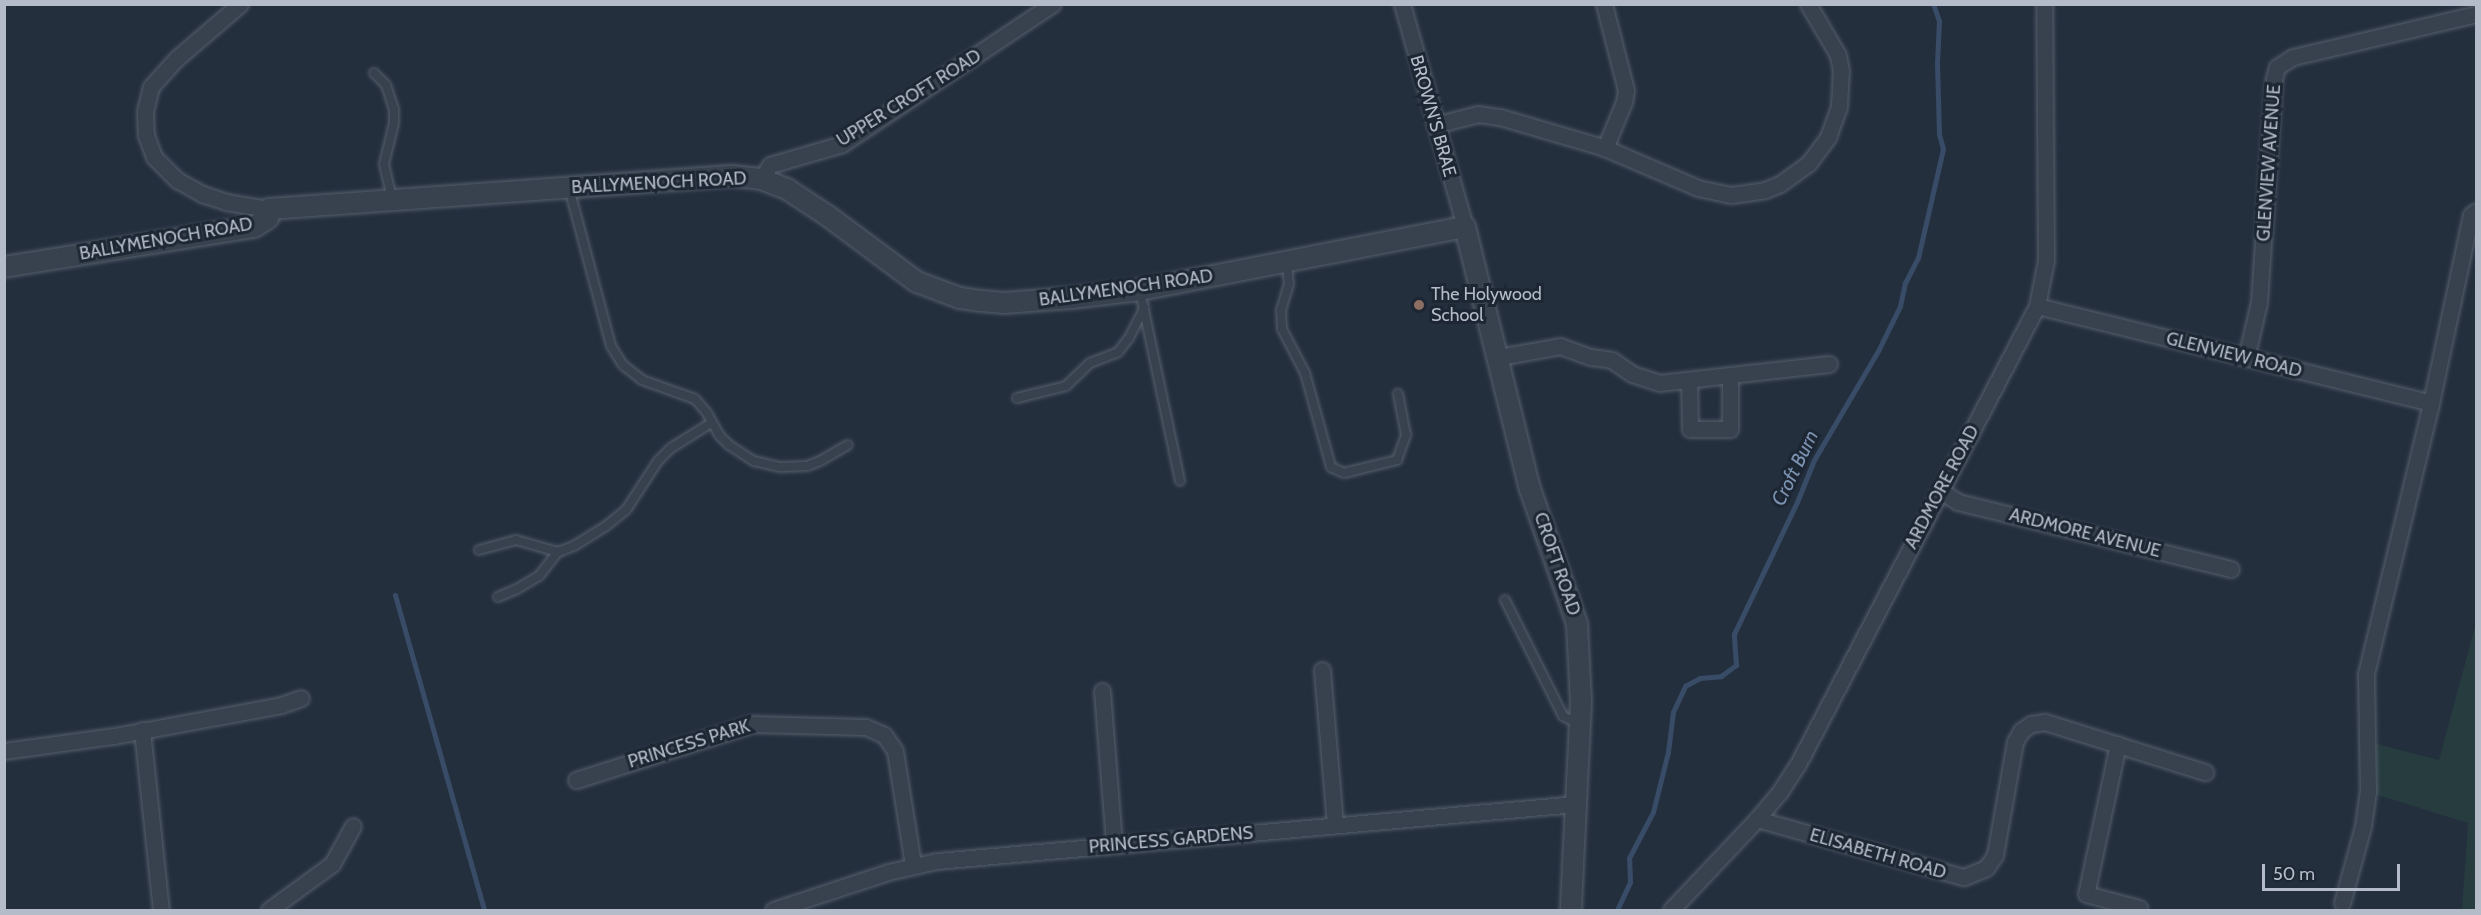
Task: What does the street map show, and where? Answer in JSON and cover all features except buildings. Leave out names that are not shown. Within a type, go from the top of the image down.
[{"type":"street","points":[[240,4],[176,59],[151,87],[144,111],[146,135],[154,157],[177,180],[202,194],[226,202],[269,209]]},
{"type":"street","name":"UPPER CROFT ROAD","points":[[761,178],[770,165],[842,144],[1053,4]]},
{"type":"street","name":"BROWN'S BRAE","points":[[1402,4],[1434,125],[1465,227]]},
{"type":"street","points":[[1604,4],[1626,90],[1624,102],[1605,148]]},
{"type":"street","points":[[1434,125],[1478,114],[1500,117],[1605,148],[1714,193],[1748,194],[1780,184],[1808,164],[1828,137],[1840,97],[1841,71],[1838,55],[1808,4]]},
{"type":"street","name":"ARDMORE ROAD","points":[[1671,910],[1757,819],[1779,793],[1798,764],[2037,306],[2046,260],[2044,4]]},
{"type":"street","name":"GLENVIEW AVENUE","points":[[2246,358],[2259,302],[2274,79],[2277,67],[2293,57],[2476,14]]},
{"type":"street","name":"BALLYMENOCH ROAD","points":[[4,267],[254,226],[268,218],[269,209],[733,176],[761,178],[802,197],[917,282],[960,298],[1004,303],[1142,299],[1287,263],[1465,227]]},
{"type":"street","points":[[2342,903],[2363,826],[2368,792],[2366,674],[2431,404],[2471,215],[2476,211]]},
{"type":"street","name":"CROFT ROAD","points":[[1465,227],[1530,489],[1577,624],[1581,724],[1571,910]]},
{"type":"street","name":"GLENVIEW ROAD","points":[[2037,306],[2431,404]]},
{"type":"street","points":[[1499,357],[1560,346],[1591,357],[1612,360],[1632,374],[1659,383],[1829,364]]},
{"type":"street","points":[[1689,380],[1690,429],[1730,429],[1730,376]]},
{"type":"street","name":"ARDMORE AVENUE","points":[[1941,491],[1958,501],[2231,569]]},
{"type":"street","points":[[1322,670],[1335,824]]},
{"type":"street","points":[[1102,690],[1114,845]]},
{"type":"street","points":[[4,751],[142,730],[281,705],[301,698]]},
{"type":"street","name":"ELISABETH ROAD","points":[[1757,819],[1956,876],[1972,876],[1986,868],[1995,855],[2015,742],[2026,727],[2045,723],[2205,772]]},
{"type":"street","name":"PRINCESS PARK","points":[[576,780],[753,724],[866,727],[884,735],[896,751],[913,865]]},
{"type":"street","points":[[142,730],[161,910]]},
{"type":"street","points":[[2118,744],[2086,894],[2139,908]]},
{"type":"street","name":"PRINCESS GARDENS","points":[[773,910],[913,865],[1335,824],[1576,804]]},
{"type":"street","points":[[269,910],[332,864],[353,826]]},
{"type":"lane","points":[[374,73],[386,85],[394,109],[394,123],[384,164],[392,201]]},
{"type":"lane","points":[[569,188],[611,346],[623,365],[642,380],[695,399],[729,445],[754,461],[780,467],[820,461],[848,445]]},
{"type":"lane","points":[[1287,263],[1289,284],[1281,310],[1282,329],[1305,373],[1331,467],[1344,473],[1397,460],[1406,435],[1398,394]]},
{"type":"lane","points":[[1017,398],[1066,386],[1090,363],[1118,352],[1129,338],[1142,299]]},
{"type":"lane","points":[[1142,299],[1180,481]]},
{"type":"lane","points":[[498,597],[517,590],[539,576],[558,552],[606,526],[626,510],[658,461],[687,436],[711,423]]},
{"type":"lane","points":[[479,550],[516,540],[558,552]]},
{"type":"lane","points":[[1504,600],[1563,716],[1581,724]]},
{"type":"green space","points":[[2476,623],[2476,910],[2462,910],[2468,823],[2368,792],[2369,742],[2439,760]]},
{"type":"waterway","name":"Croft Burn","points":[[1617,910],[1630,882],[1629,858],[1653,812],[1668,752],[1673,712],[1685,686],[1700,678],[1721,676],[1736,665],[1734,634],[1797,502],[1814,460],[1878,351],[1900,306],[1905,283],[1918,258],[1943,149],[1939,134],[1937,63],[1939,21],[1933,4]]},
{"type":"waterway","points":[[395,595],[484,910]]},
{"type":"place","name":"The Holywood School","points":[[1419,305]]}]
